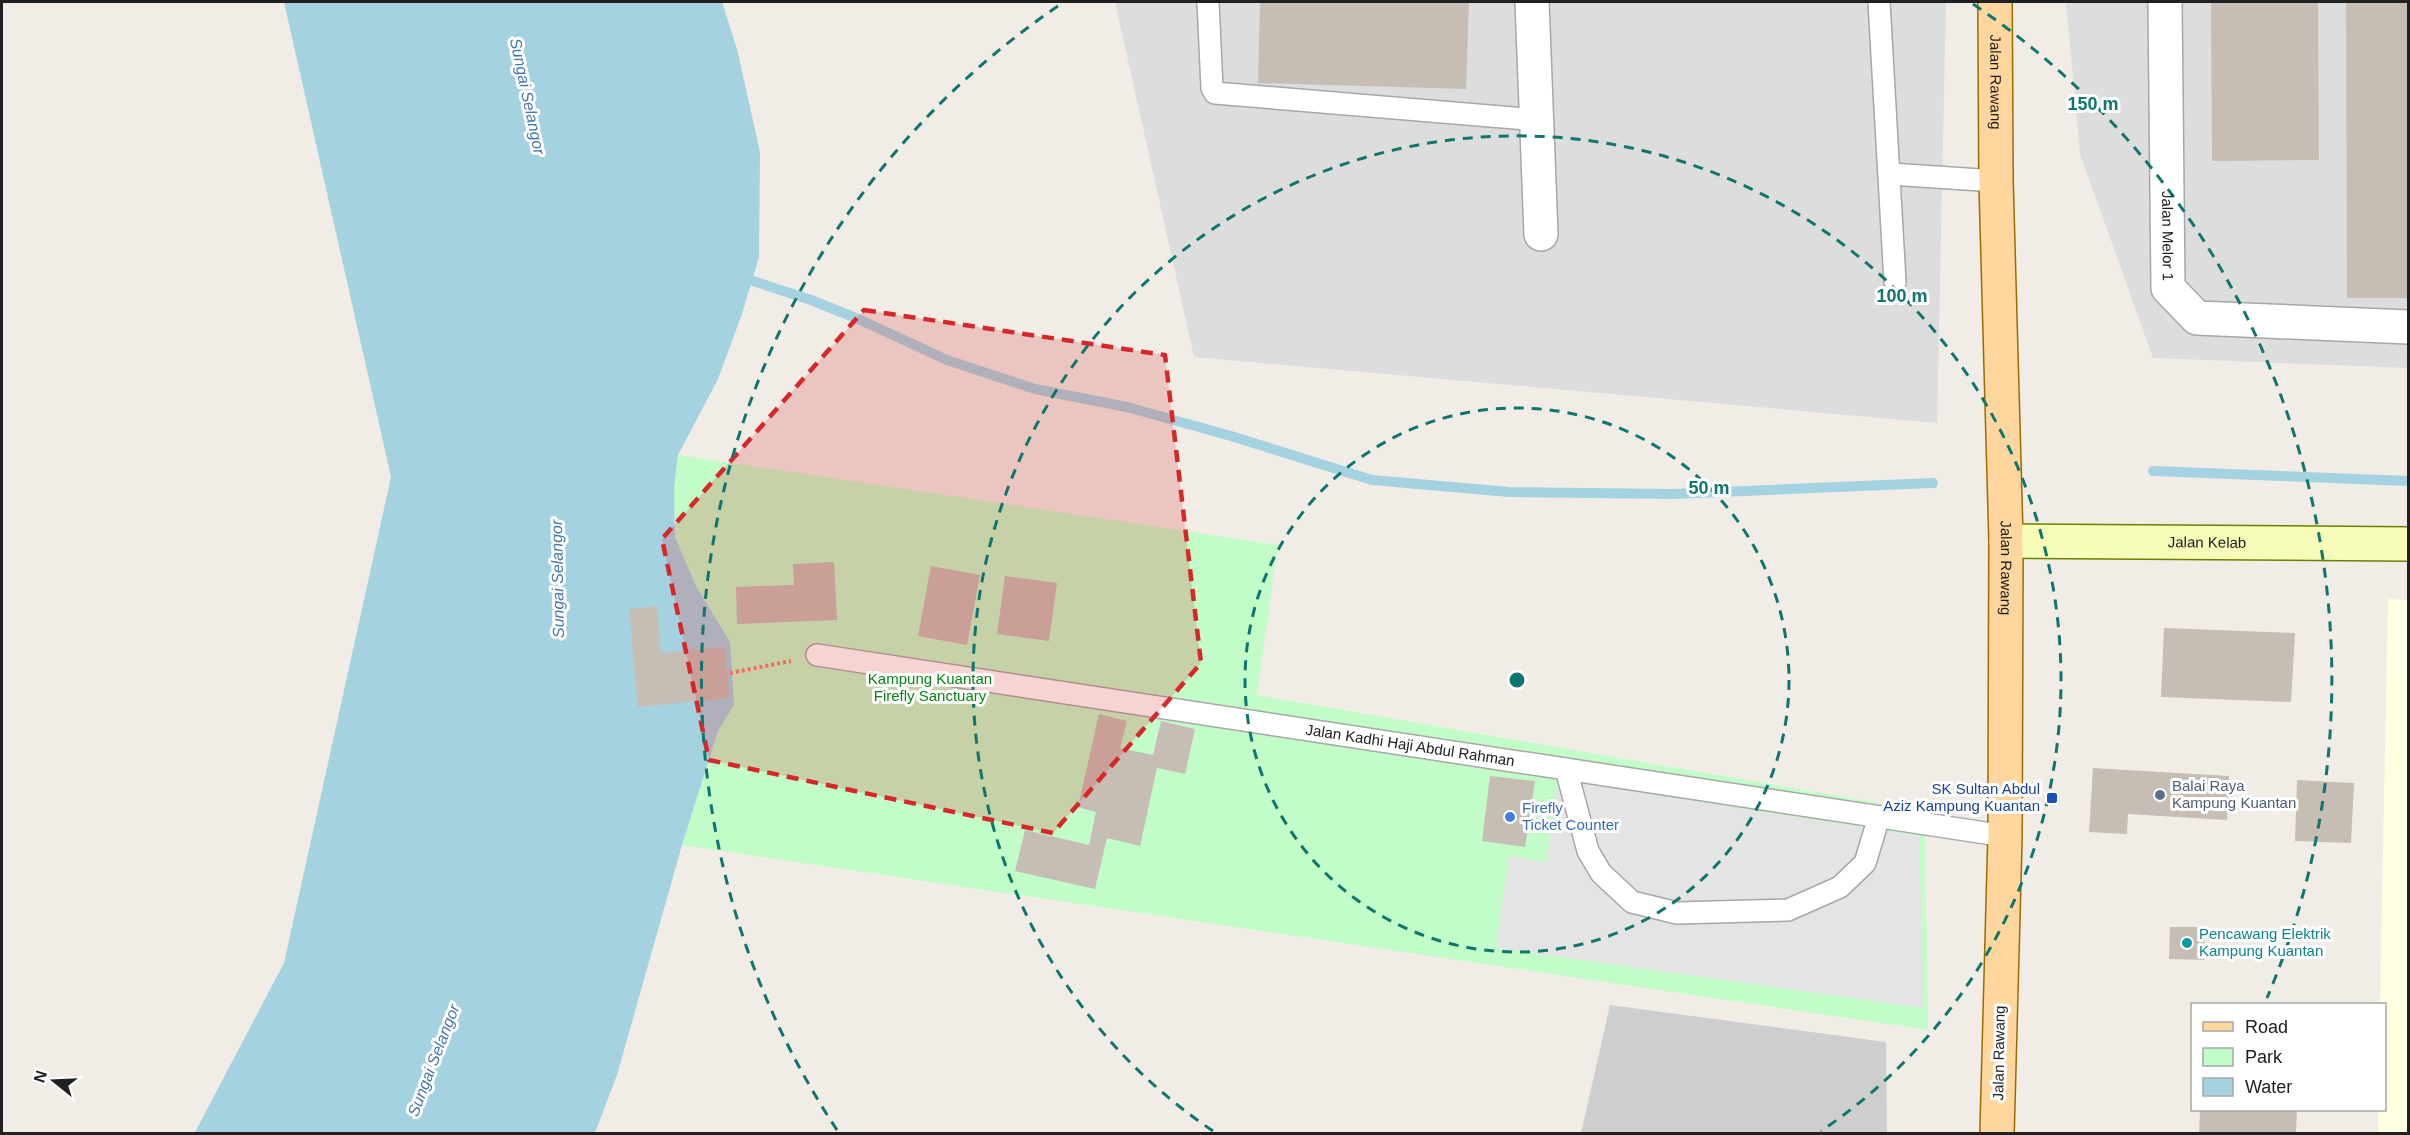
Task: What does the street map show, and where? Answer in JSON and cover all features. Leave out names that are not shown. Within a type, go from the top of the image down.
[{"type":"main road","name":"Jalan Rawang","points":[[1995,2],[1996,181],[2006,542],[2005,836],[1997,1134]]},
{"type":"street","points":[[1532,2],[1541,234]]},
{"type":"street","name":"Jalan Melor 1","points":[[2165,2],[2168,288],[2197,318],[2409,327]]},
{"type":"street","name":"Jalan Kelab","points":[[2006,542],[2409,544]]},
{"type":"lane","points":[[1208,2],[1212,88],[1215,93],[1537,120]]},
{"type":"lane","points":[[1879,2],[1895,282]]},
{"type":"lane","points":[[1890,174],[1996,181]]},
{"type":"lane","name":"Jalan Kadhi Haji Abdul Rahman","points":[[816,655],[2005,836]]},
{"type":"lane","points":[[1566,770],[1588,851],[1600,873],[1632,902],[1677,913],[1788,910],[1840,887],[1865,863],[1879,817]]},
{"type":"path","points":[[730,673],[816,655]]},
{"type":"highlighted area","points":[[864,310],[1165,355],[1201,663],[1053,833],[709,760],[662,539]]},
{"type":"shaded area","points":[[1115,2],[1946,2],[1937,423],[1194,357]]},
{"type":"shaded area","points":[[2066,2],[2408,2],[2408,368],[2153,358],[2080,154]]},
{"type":"shaded area","points":[[2388,599],[2408,600],[2408,1134],[2378,1133],[2378,1111],[2386,1111],[2386,1003],[2380,1003]]},
{"type":"shaded area","points":[[1558,780],[1919,836],[1924,1008],[1496,948],[1509,855],[1546,863]]},
{"type":"shaded area","points":[[1610,1005],[1886,1042],[1887,1133],[1581,1133]]},
{"type":"green space","name":"Kampung Kuantan Firefly Sanctuary","points":[[678,455],[1278,545],[1257,695],[1925,811],[1928,1030],[682,845],[718,731],[734,705],[696,586],[675,537],[674,488]]},
{"type":"water","name":"Sungai Selangor","points":[[284,2],[722,2],[737,49],[760,152],[759,257],[742,314],[718,379],[678,455],[674,488],[675,537],[696,586],[730,642],[734,705],[718,731],[682,845],[617,1075],[595,1133],[194,1134],[284,963],[391,477]]},
{"type":"building","points":[[1260,2],[1469,2],[1466,89],[1258,83]]},
{"type":"building","points":[[2211,2],[2318,2],[2319,160],[2212,161]]},
{"type":"building","points":[[2346,2],[2408,2],[2408,298],[2347,298]]},
{"type":"building","points":[[834,562],[837,620],[737,624],[736,587],[794,585],[793,564]]},
{"type":"building","points":[[931,566],[980,575],[967,645],[918,636]]},
{"type":"building","points":[[1005,576],[1057,583],[1049,641],[997,634]]},
{"type":"building","points":[[657,606],[661,653],[725,647],[729,698],[638,707],[629,609]]},
{"type":"building","points":[[2164,628],[2295,633],[2291,702],[2161,697]]},
{"type":"building","points":[[1099,714],[1127,721],[1120,748],[1153,755],[1161,721],[1195,729],[1185,774],[1157,768],[1140,846],[1107,838],[1095,889],[1015,871],[1025,830],[1089,845],[1096,812],[1078,807]]},
{"type":"building","name":"Balai Raya Kampung Kuantan","points":[[2093,768],[2229,776],[2227,820],[2128,814],[2127,834],[2089,832]]},
{"type":"building","points":[[1490,776],[1535,781],[1525,847],[1482,841]]},
{"type":"building","points":[[2297,780],[2354,783],[2351,843],[2295,841]]},
{"type":"building","name":"Pencawang Elektrik Kampung Kuantan","points":[[2170,927],[2205,927],[2204,960],[2169,959]]},
{"type":"building","points":[[2200,1111],[2297,1111],[2296,1134],[2199,1134]]},
{"type":"waterway","points":[[741,277],[811,300],[856,318],[947,360],[1035,389],[1127,407],[1231,436],[1372,480],[1509,492],[1674,494],[1933,483]]},
{"type":"waterway","points":[[2153,471],[2408,481]]},
{"type":"place","name":"Balai Raya Kampung Kuantan","points":[[2160,795]]},
{"type":"place","name":"SK Sultan Abdul Aziz Kampung Kuantan","points":[[2052,798]]},
{"type":"place","name":"Firefly Ticket Counter","points":[[1510,817]]},
{"type":"place","name":"Pencawang Elektrik Kampung Kuantan","points":[[2187,943]]}]
